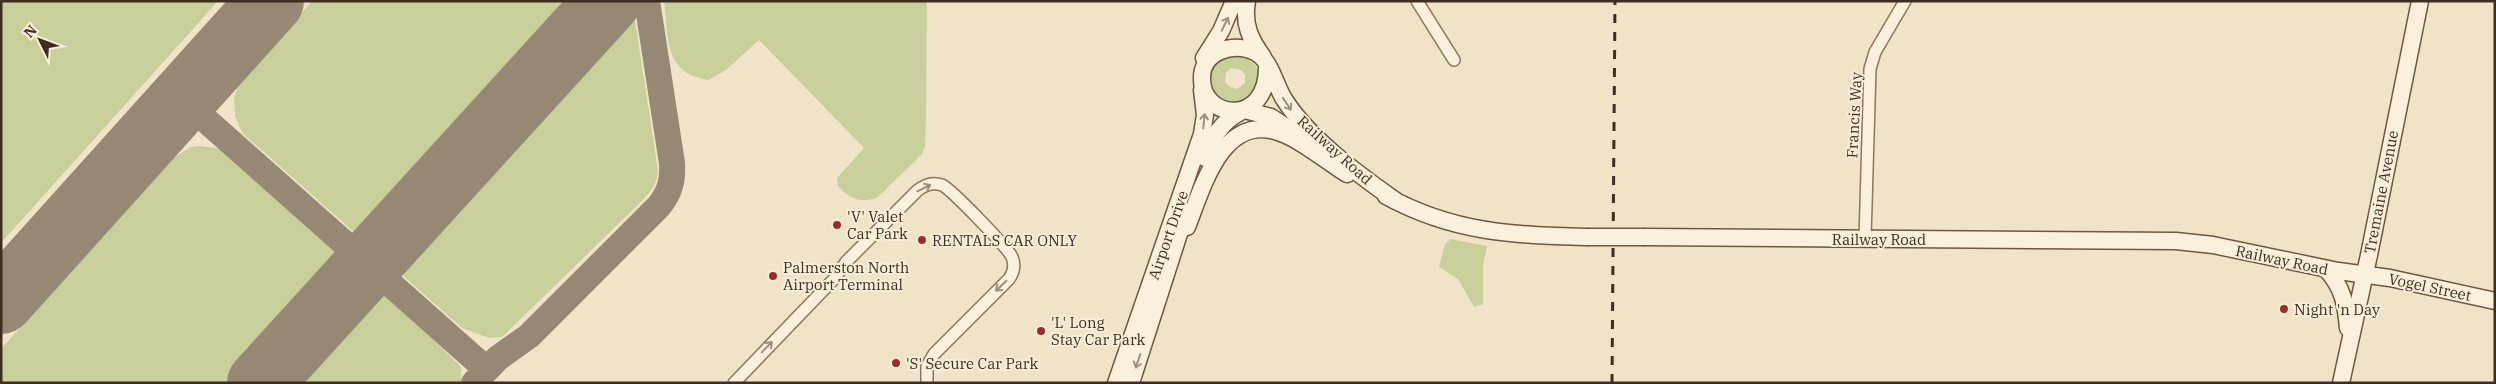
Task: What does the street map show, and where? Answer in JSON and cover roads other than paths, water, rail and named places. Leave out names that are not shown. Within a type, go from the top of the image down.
[{"type":"main road","points":[[1202,81],[1204,67],[1217,52],[1227,49],[1246,49],[1255,52],[1266,62],[1267,82],[1263,93],[1244,110],[1230,111],[1220,108],[1212,102],[1202,81],[1203,59],[1221,31],[1234,1]]},
{"type":"main road","name":"Railway Road","points":[[1247,1],[1246,20],[1250,38],[1266,62],[1284,99],[1298,118],[1344,162],[1396,201]]},
{"type":"main road","name":"Tremaine Avenue","points":[[2341,383],[2420,1]]},
{"type":"main road","name":"Airport Drive","points":[[1116,383],[1202,134],[1205,115],[1202,81]]},
{"type":"main road","name":"Airport Drive","points":[[1131,383],[1211,142],[1222,125],[1244,110]]},
{"type":"main road","name":"Railway Road","points":[[1244,110],[1271,117],[1288,126],[1360,182],[1396,201],[1438,220],[1491,232],[1587,237],[2176,242],[2213,245],[2326,269],[2365,274]]},
{"type":"main road","points":[[1172,262],[1216,158],[1230,142],[1241,135],[1260,130],[1277,131],[1360,182]]},
{"type":"main road","points":[[2326,269],[2335,278],[2344,296],[2350,341]]},
{"type":"main road","name":"Vogel Street","points":[[2365,274],[2495,301]]},
{"type":"street","points":[[1417,1],[1454,60]]},
{"type":"street","name":"Francis Way","points":[[1865,238],[1870,68],[1875,52],[1905,1]]},
{"type":"street","points":[[734,383],[835,278],[846,262],[917,191],[926,186],[936,184],[948,189],[971,210],[978,220],[1008,251],[1014,267],[1009,279],[934,354],[927,366],[927,383]]},
{"type":"railway","points":[[1612,383],[1615,1]]},
{"type":"place","name":"'V' Valet Car Park","points":[[837,225]]},
{"type":"place","name":"RENTALS CAR ONLY","points":[[922,240]]},
{"type":"place","name":"Palmerston North Airport Terminal","points":[[773,276]]},
{"type":"place","name":"Night 'n Day","points":[[2284,309]]},
{"type":"place","name":"'L' Long Stay Car Park","points":[[1041,331]]},
{"type":"place","name":"'S' Secure Car Park","points":[[896,363]]}]
